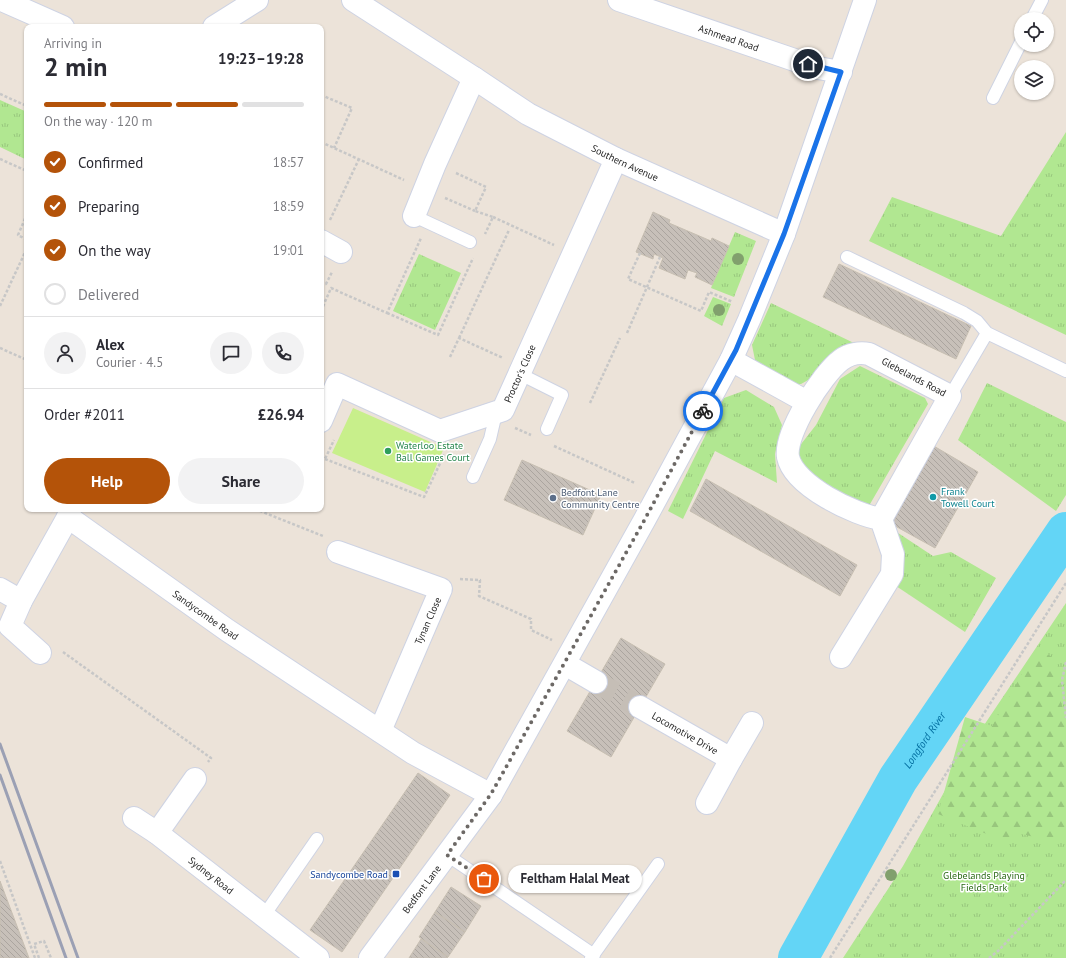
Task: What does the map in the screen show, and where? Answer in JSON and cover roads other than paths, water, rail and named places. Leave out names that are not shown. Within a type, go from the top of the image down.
[{"type":"street","points":[[2,0],[56,24]]},
{"type":"street","points":[[219,24],[257,0]]},
{"type":"street","name":"Southern Avenue","points":[[353,0],[528,114],[616,159],[784,234]]},
{"type":"street","name":"Ashmead Road","points":[[619,0],[818,68],[841,72]]},
{"type":"street","name":"Bedfont Lane","points":[[370,958],[491,794],[565,664],[730,360],[749,320],[784,234],[865,0]]},
{"type":"street","points":[[421,220],[426,190],[435,164],[474,78]]},
{"type":"street","name":"Proctor's Close","points":[[324,414],[337,384],[440,431],[503,410],[522,371],[616,159]]},
{"type":"street","points":[[325,232],[341,252]]},
{"type":"street","name":"Glebelands Road","points":[[862,353],[870,354],[950,396],[881,519],[868,517],[823,495],[796,474],[791,467],[788,456],[789,447],[807,402],[830,370],[842,360],[862,353]]},
{"type":"street","points":[[730,360],[807,402]]},
{"type":"street","name":"Sandycombe Road","points":[[50,652],[10,626],[21,601],[69,513],[227,630],[413,753],[491,794]]},
{"type":"street","points":[[841,657],[892,574],[893,554],[881,519]]},
{"type":"street","name":"Tynan Close","points":[[338,552],[441,589],[380,731]]},
{"type":"street","points":[[0,589],[21,601]]},
{"type":"street","points":[[565,664],[596,682]]},
{"type":"street","name":"Locomotive Drive","points":[[640,707],[731,759]]},
{"type":"street","points":[[707,803],[752,724]]},
{"type":"street","points":[[157,833],[195,779]]},
{"type":"street","name":"Sydney Road","points":[[134,818],[157,833],[263,917],[318,958]]},
{"type":"lane","points":[[1036,12],[1042,0]]},
{"type":"lane","points":[[993,98],[1016,52]]},
{"type":"lane","points":[[421,220],[470,242]]},
{"type":"lane","points":[[847,257],[964,313],[976,321],[987,333],[1066,371]]},
{"type":"lane","points":[[950,396],[987,333]]},
{"type":"lane","points":[[522,371],[562,395],[547,429]]},
{"type":"lane","points":[[473,477],[490,439],[496,413]]},
{"type":"lane","points":[[263,917],[317,839]]},
{"type":"lane","points":[[447,855],[592,956],[658,864]]},
{"type":"waterway","name":"Longford River","points":[[798,958],[898,779],[1066,532]]},
{"type":"tunnel","points":[[596,682],[640,707]]},
{"type":"railway","points":[[0,744],[78,958]]},
{"type":"railway","points":[[0,775],[66,958]]},
{"type":"place","name":"Waterloo Estate Ball Games Court","points":[[388,451]]},
{"type":"place","name":"Frank Towell Court","points":[[933,497]]},
{"type":"place","name":"Bedfont Lane Community Centre","points":[[553,498]]},
{"type":"place","name":"Sandycombe Road","points":[[396,874]]},
{"type":"place","name":"Feltham Halal Meat","points":[[484,879]]},
{"type":"park label","name":"Glebelands Playing Fields Park","points":[[984,880]]}]
